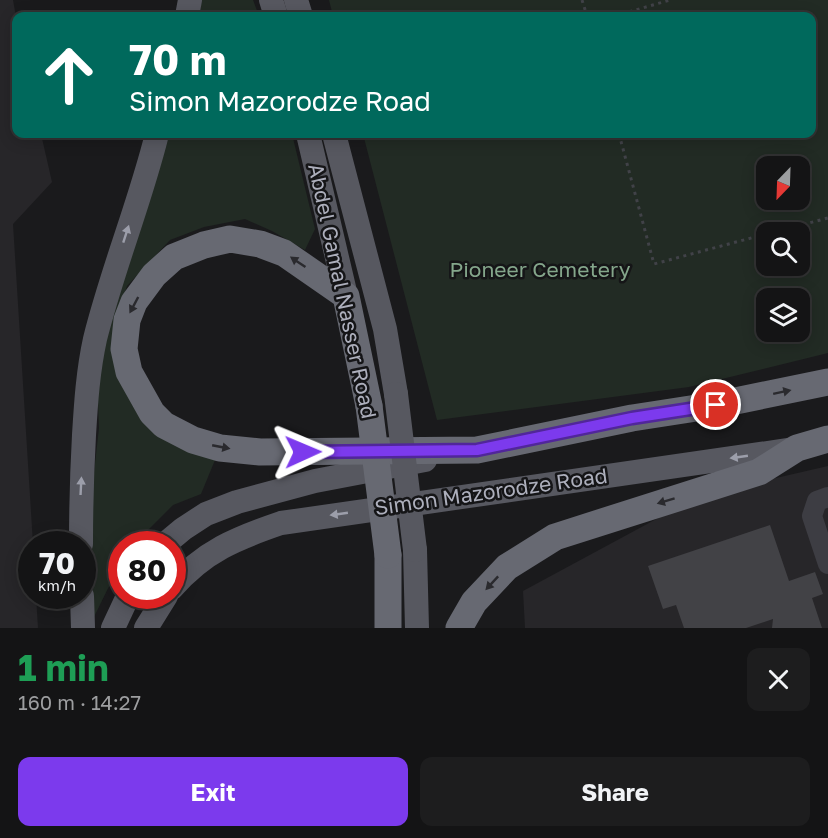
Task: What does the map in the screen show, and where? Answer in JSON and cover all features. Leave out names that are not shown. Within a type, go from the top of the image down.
[{"type":"highway","points":[[346,296],[302,264],[260,244],[230,239],[204,245],[174,257],[154,275],[134,302],[127,320],[124,349],[129,372],[152,413],[164,425],[193,440],[220,448],[260,452],[477,450]]},
{"type":"highway","name":"Abdel Gamal Nasser Road","points":[[346,296],[369,406],[388,555],[388,628]]},
{"type":"highway","name":"Simon Mazorodze Road","points":[[477,450],[632,418],[716,405],[828,382]]},
{"type":"highway","name":"Simon Mazorodze Road","points":[[797,448],[828,439]]},
{"type":"highway","points":[[459,628],[474,602],[507,567],[555,537],[759,472],[797,448]]},
{"type":"main road","points":[[81,531],[80,500],[87,380],[111,279],[151,160],[156,138]]},
{"type":"main road","name":"Abdel Gamal Nasser Road","points":[[309,138],[346,296]]},
{"type":"main road","name":"Abdel Gamal Nasser Road","points":[[335,138],[385,329],[396,394],[415,550],[417,628]]},
{"type":"main road","name":"Simon Mazorodze Road","points":[[186,572],[207,555],[232,542],[281,523],[797,448]]},
{"type":"main road","name":"Simon Mazorodze Road","points":[[181,531],[207,514],[237,502],[315,481],[477,450]]},
{"type":"main road","points":[[82,609],[83,628]]},
{"type":"main road","points":[[113,628],[122,609]]},
{"type":"main road","points":[[146,628],[158,609]]},
{"type":"lane","points":[[828,497],[817,501],[812,516],[828,564]]},
{"type":"path","points":[[629,12],[670,0]]},
{"type":"path","points":[[620,138],[654,264],[756,237]]},
{"type":"path","points":[[810,223],[828,218]]},
{"type":"shaded area","points":[[0,0],[13,0],[15,12],[12,12],[12,138],[42,138],[52,182],[13,224],[32,531],[18,531],[18,609],[37,609],[38,628],[0,628]]},
{"type":"shaded area","points":[[828,466],[828,628],[525,628],[523,591],[699,496]]},
{"type":"green space","points":[[202,0],[253,0],[258,12],[200,12]]},
{"type":"green space","name":"Pioneer Cemetery","points":[[329,0],[828,0],[828,353],[689,387],[437,420],[364,138],[816,138],[816,12],[332,12]]},
{"type":"green space","points":[[167,138],[293,138],[315,229],[305,250],[245,219],[204,227],[170,240],[127,286],[116,320],[118,365],[215,460],[201,494],[173,505],[147,531],[108,531],[108,588],[90,625],[91,609],[96,609],[96,531],[88,531],[88,526],[99,428],[97,377],[109,314]]},
{"type":"building","points":[[770,525],[789,581],[815,572],[823,594],[812,598],[822,628],[772,628],[773,619],[746,628],[684,628],[676,605],[663,609],[648,566]]},
{"type":"route","points":[[303,452],[477,450],[632,418],[716,405]]}]
